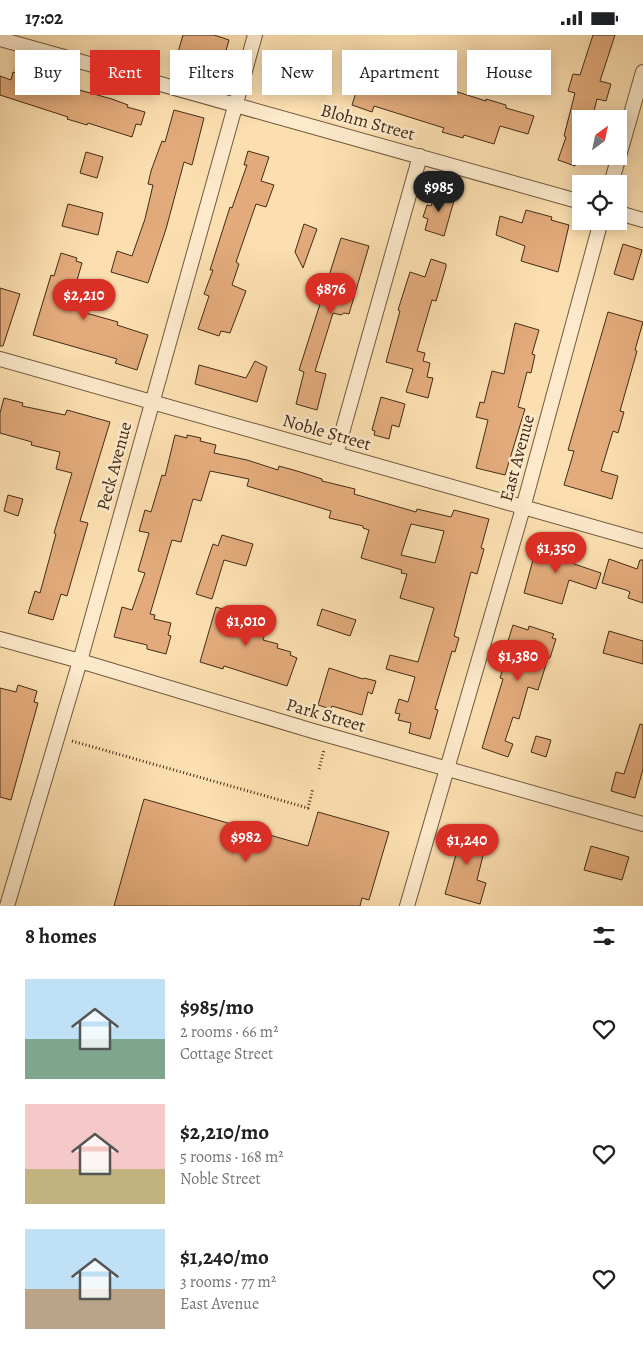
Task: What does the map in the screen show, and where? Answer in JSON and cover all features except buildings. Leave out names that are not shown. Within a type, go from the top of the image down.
[{"type":"street","name":"Peck Avenue","points":[[7,906],[80,661],[151,401],[255,35]]},
{"type":"street","name":"Blohm Street","points":[[0,39],[572,199]]},
{"type":"street","points":[[614,175],[643,72]]},
{"type":"street","points":[[336,454],[420,156]]},
{"type":"street","points":[[627,215],[643,220]]},
{"type":"street","name":"East Avenue","points":[[407,906],[523,508],[599,230]]},
{"type":"street","name":"Noble Street","points":[[0,359],[643,541]]},
{"type":"street","name":"Park Street","points":[[0,639],[313,731],[643,824]]},
{"type":"path","points":[[72,741],[308,808],[313,789]]},
{"type":"path","points":[[319,769],[324,749]]}]
